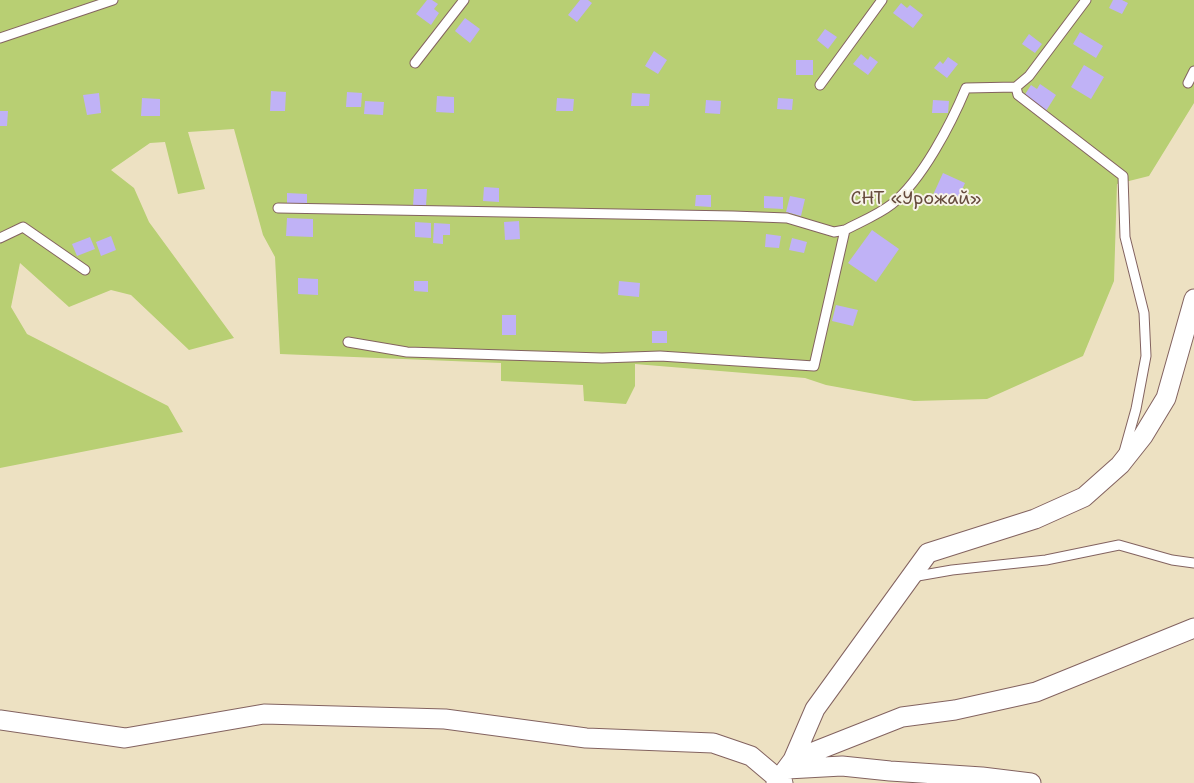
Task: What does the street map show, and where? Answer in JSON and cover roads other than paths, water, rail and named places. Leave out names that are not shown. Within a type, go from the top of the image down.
[{"type":"street","points":[[784,775],[815,709],[928,553],[1035,519],[1076,501],[1084,497],[1120,465],[1143,436],[1166,398],[1194,298]]},
{"type":"street","points":[[784,775],[902,717],[955,710],[1036,692],[1194,628]]},
{"type":"street","points":[[0,720],[125,738],[264,714],[445,719],[586,738],[713,743],[751,756],[784,775],[842,766],[905,773],[982,777],[1031,783]]},
{"type":"lane","points":[[0,38],[113,0]]},
{"type":"lane","points":[[414,63],[464,0]]},
{"type":"lane","points":[[820,85],[882,0]]},
{"type":"lane","points":[[278,208],[787,218],[834,232],[845,230],[892,204],[913,182],[953,120],[966,88],[1016,86],[1029,76],[1086,0]]},
{"type":"lane","points":[[1188,83],[1194,71]]},
{"type":"lane","points":[[1016,86],[1018,95],[1124,176],[1125,237],[1144,313],[1146,356],[1136,409],[1120,465]]},
{"type":"lane","points":[[0,238],[23,228],[85,270]]},
{"type":"lane","points":[[348,342],[408,352],[602,358],[660,356],[814,366],[845,230]]},
{"type":"lane","points":[[912,577],[952,570],[1046,560],[1119,545],[1172,560],[1194,563]]},
{"type":"park label","name":"СНТ «Урожай»","points":[[916,199]]}]
